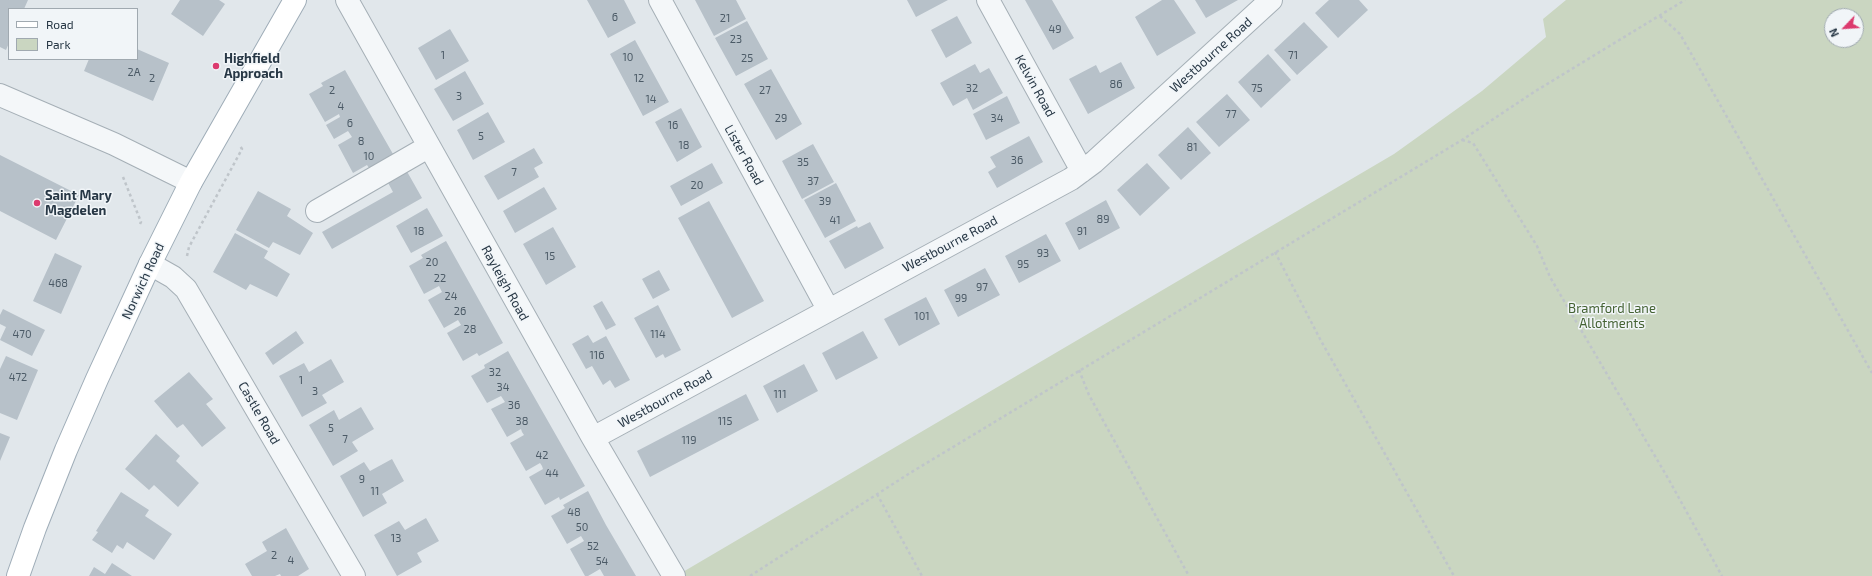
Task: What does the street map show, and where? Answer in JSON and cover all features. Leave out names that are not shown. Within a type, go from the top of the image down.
[{"type":"main road","name":"Norwich Road","points":[[18,576],[34,528],[96,379],[150,264],[191,182],[295,0]]},
{"type":"street","name":"Rayleigh Road","points":[[347,0],[428,147],[593,438],[670,570]]},
{"type":"street","name":"Lister Road","points":[[660,0],[828,309]]},
{"type":"street","name":"Kelvin Road","points":[[988,0],[1082,171]]},
{"type":"street","name":"Westbourne Road","points":[[593,438],[1082,171],[1272,0]]},
{"type":"street","points":[[0,95],[114,144],[191,182]]},
{"type":"street","points":[[317,210],[428,147]]},
{"type":"street","name":"Castle Road","points":[[150,264],[173,277],[186,289],[354,576]]},
{"type":"path","points":[[750,576],[877,494],[1079,370],[1462,140],[1534,92],[1685,0]]},
{"type":"path","points":[[1660,16],[1680,34],[1872,373]]},
{"type":"path","points":[[1462,140],[1472,143],[1537,246],[1550,277],[1665,474],[1722,576]]},
{"type":"path","points":[[187,256],[190,247],[242,149]]},
{"type":"path","points":[[122,174],[141,222],[138,228]]},
{"type":"path","points":[[1275,252],[1320,339],[1454,576]]},
{"type":"path","points":[[1079,370],[1089,395],[1189,576]]},
{"type":"path","points":[[877,494],[922,576]]},
{"type":"green space","name":"Bramford Lane Allotments","points":[[1566,0],[1872,0],[1872,576],[676,576],[1394,154],[1482,91],[1546,37],[1543,19]]},
{"type":"building","points":[[0,0],[28,0],[24,8],[8,8],[8,45],[6,50],[0,47]]},
{"type":"building","points":[[180,0],[219,0],[225,4],[203,36],[171,14]]},
{"type":"building","points":[[587,0],[624,0],[636,23],[608,38]]},
{"type":"building","points":[[695,0],[736,0],[746,19],[714,36]]},
{"type":"building","points":[[907,0],[948,0],[916,17]]},
{"type":"building","points":[[1025,0],[1052,0],[1074,38],[1053,50]]},
{"type":"building","points":[[1162,0],[1174,0],[1196,33],[1157,56],[1135,17]]},
{"type":"building","points":[[1195,0],[1238,0],[1206,18]]},
{"type":"building","points":[[1329,0],[1359,0],[1368,10],[1338,38],[1315,13]]},
{"type":"building","points":[[957,16],[972,43],[946,58],[931,30]]},
{"type":"building","points":[[747,21],[768,59],[736,76],[715,38]]},
{"type":"building","points":[[1304,22],[1328,47],[1297,75],[1274,50]]},
{"type":"building","points":[[450,29],[469,61],[436,80],[418,48]]},
{"type":"building","points":[[635,40],[669,102],[643,116],[610,54]]},
{"type":"building","points":[[138,49],[169,63],[153,101],[84,71],[89,60],[138,60]]},
{"type":"building","points":[[1268,54],[1291,80],[1261,108],[1238,82]]},
{"type":"building","points":[[1121,62],[1135,88],[1088,114],[1069,79],[1096,65],[1100,73]]},
{"type":"building","points":[[975,64],[980,73],[989,68],[1003,93],[973,110],[967,98],[953,106],[940,83]]},
{"type":"building","points":[[771,69],[802,124],[776,140],[744,84]]},
{"type":"building","points":[[345,70],[393,154],[369,168],[367,165],[353,173],[338,145],[352,137],[348,131],[334,139],[326,125],[340,117],[339,114],[325,122],[309,94],[323,86],[321,83]]},
{"type":"building","points":[[465,71],[484,104],[453,121],[434,89]]},
{"type":"building","points":[[1227,94],[1250,120],[1219,147],[1196,122]]},
{"type":"building","points":[[1007,96],[1020,123],[986,140],[973,114]]},
{"type":"building","points":[[681,108],[702,147],[677,162],[655,122]]},
{"type":"building","points":[[488,112],[505,142],[473,160],[457,130]]},
{"type":"building","points":[[1188,127],[1211,153],[1181,180],[1158,155]]},
{"type":"building","points":[[1029,136],[1043,162],[997,188],[988,172],[996,167],[990,157]]},
{"type":"building","points":[[813,144],[834,182],[802,199],[782,161]]},
{"type":"building","points":[[534,148],[543,163],[534,168],[539,177],[498,200],[484,176]]},
{"type":"building","name":"Saint Mary Magdelen","points":[[0,155],[79,195],[56,240],[0,211]]},
{"type":"building","points":[[712,163],[723,183],[681,206],[670,186]]},
{"type":"building","points":[[1147,163],[1170,188],[1140,216],[1117,190]]},
{"type":"building","points":[[405,168],[422,198],[332,249],[322,232],[393,192],[386,179]]},
{"type":"building","points":[[836,183],[856,221],[825,238],[804,200]]},
{"type":"building","points":[[544,187],[557,209],[515,233],[503,211]]},
{"type":"building","points":[[258,191],[291,209],[287,216],[313,233],[300,255],[273,242],[269,248],[236,230]]},
{"type":"building","points":[[1106,200],[1120,228],[1079,250],[1065,223]]},
{"type":"building","points":[[709,201],[764,301],[732,318],[678,218]]},
{"type":"building","points":[[427,208],[443,236],[411,253],[396,226]]},
{"type":"building","points":[[870,222],[884,248],[845,269],[829,241],[857,226],[858,228]]},
{"type":"building","points":[[553,227],[576,267],[546,285],[523,244]]},
{"type":"building","points":[[235,233],[268,251],[264,258],[290,274],[277,297],[250,284],[246,290],[213,272]]},
{"type":"building","points":[[1046,234],[1061,261],[1019,283],[1005,256]]},
{"type":"building","points":[[446,241],[503,343],[479,356],[477,353],[463,361],[447,333],[461,325],[458,320],[444,328],[428,300],[442,292],[439,286],[424,294],[409,266],[423,258],[421,255]]},
{"type":"building","points":[[55,253],[82,266],[61,314],[33,301]]},
{"type":"building","points":[[985,268],[1000,295],[958,317],[944,290]]},
{"type":"building","points":[[659,270],[670,290],[653,299],[642,279]]},
{"type":"building","points":[[926,297],[940,324],[899,346],[884,319]]},
{"type":"building","points":[[602,301],[616,325],[606,330],[593,306]]},
{"type":"building","points":[[658,305],[681,350],[665,358],[663,354],[656,358],[634,318]]},
{"type":"building","points":[[3,309],[45,330],[32,356],[0,340],[6,327],[0,324],[0,315]]},
{"type":"building","points":[[296,331],[304,343],[273,365],[265,353]]},
{"type":"building","points":[[863,331],[878,358],[836,380],[822,353]]},
{"type":"building","points":[[588,335],[593,343],[606,336],[630,380],[615,388],[610,380],[603,385],[592,366],[586,369],[572,344]]},
{"type":"building","points":[[508,351],[585,486],[560,500],[559,497],[545,505],[529,477],[543,469],[542,466],[540,463],[526,471],[510,443],[524,435],[521,429],[507,437],[491,409],[505,402],[501,396],[487,403],[471,376],[485,368],[484,365]]},
{"type":"building","points":[[6,356],[38,370],[17,420],[0,413],[0,369]]},
{"type":"building","points":[[331,359],[344,382],[322,395],[327,403],[302,417],[279,376],[304,363],[309,372]]},
{"type":"building","points":[[804,364],[818,391],[777,413],[763,386]]},
{"type":"building","points":[[189,372],[213,399],[206,404],[226,428],[202,447],[183,424],[177,428],[154,401]]},
{"type":"building","points":[[746,394],[759,420],[650,477],[637,451]]},
{"type":"building","points":[[361,407],[374,429],[352,442],[358,451],[333,466],[309,425],[334,410],[339,420]]},
{"type":"building","points":[[0,433],[10,437],[0,461]]},
{"type":"building","points":[[156,434],[180,456],[176,461],[199,483],[178,507],[154,485],[149,490],[125,469]]},
{"type":"building","points":[[392,459],[404,481],[382,494],[387,503],[363,517],[340,476],[364,462],[370,471]]},
{"type":"building","points":[[588,491],[636,576],[604,576],[600,569],[588,576],[585,576],[570,549],[584,541],[581,536],[567,544],[551,516],[565,508],[563,505]]},
{"type":"building","points":[[121,492],[149,510],[145,516],[172,534],[154,560],[127,542],[123,549],[117,545],[112,553],[92,540],[98,532],[96,531]]},
{"type":"building","points":[[426,518],[439,541],[417,553],[422,562],[397,576],[374,535],[399,521],[405,530]]},
{"type":"building","points":[[286,528],[309,569],[298,576],[281,576],[280,574],[275,576],[252,576],[245,564],[267,551],[262,542]]},
{"type":"building","points":[[112,563],[132,576],[89,576],[94,567],[105,574]]},
{"type":"place","name":"Highfield Approach","points":[[216,66]]},
{"type":"place","name":"Saint Mary Magdelen","points":[[37,203]]}]
